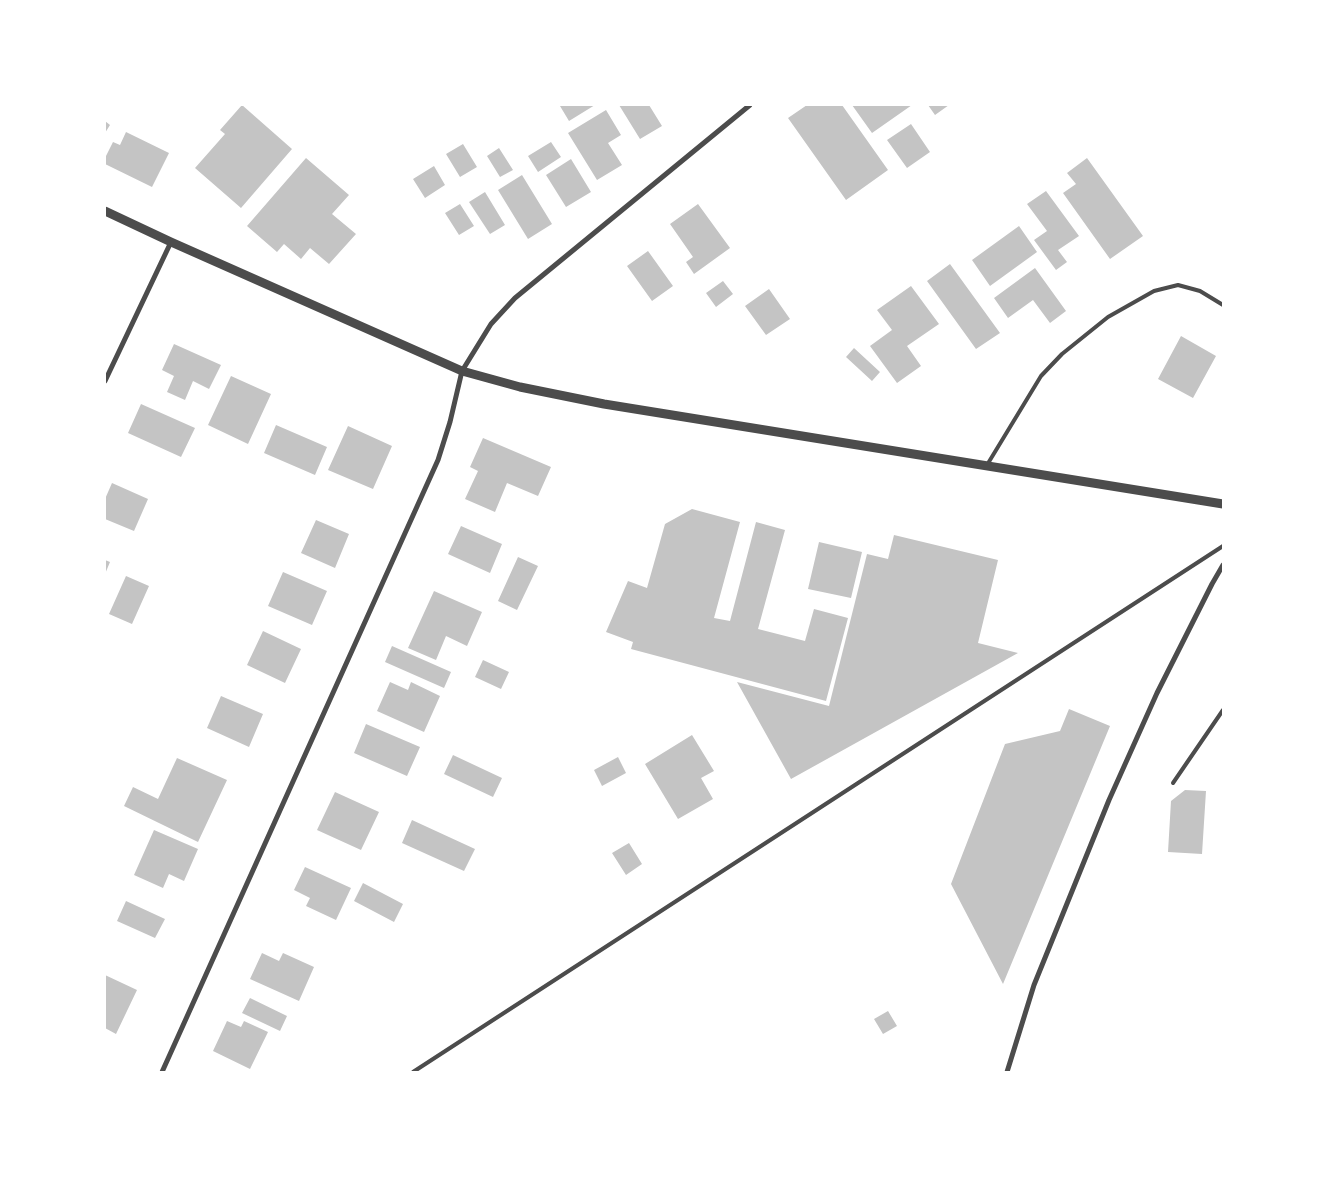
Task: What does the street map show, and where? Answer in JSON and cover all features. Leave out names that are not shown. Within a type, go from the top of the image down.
[{"type":"street","points":[[162,1072],[438,460],[450,422],[462,371],[491,324],[515,298],[750,105]]},
{"type":"street","points":[[105,210],[171,242],[462,371],[520,387],[604,404],[1223,504]]},
{"type":"street","points":[[105,381],[171,242]]},
{"type":"street","points":[[1007,1072],[1034,985],[1109,800],[1157,694],[1223,565]]},
{"type":"lane","points":[[987,465],[1041,376],[1062,354],[1108,317],[1154,291],[1178,284],[1200,291],[1223,305]]},
{"type":"lane","points":[[413,1072],[1223,546]]},
{"type":"lane","points":[[1173,783],[1223,710]]},
{"type":"building","points":[[242,105],[292,149],[241,208],[195,168],[225,134],[220,130]]},
{"type":"building","points":[[595,105],[569,121],[560,106]]},
{"type":"building","points":[[619,105],[649,105],[662,126],[640,139]]},
{"type":"building","points":[[807,105],[842,105],[888,170],[846,200],[788,118]]},
{"type":"building","points":[[852,105],[912,105],[872,133]]},
{"type":"building","points":[[928,105],[949,105],[935,115]]},
{"type":"building","points":[[606,110],[621,135],[608,143],[622,165],[597,180],[568,133]]},
{"type":"building","points":[[105,121],[110,125],[105,133]]},
{"type":"building","points":[[911,124],[930,152],[907,168],[887,140]]},
{"type":"building","points":[[126,132],[169,153],[152,187],[105,164],[105,158],[113,142],[120,145]]},
{"type":"building","points":[[551,142],[561,157],[538,172],[528,156]]},
{"type":"building","points":[[463,144],[477,167],[460,177],[446,154]]},
{"type":"building","points":[[499,148],[513,170],[500,177],[487,156]]},
{"type":"building","points":[[306,158],[349,195],[332,214],[356,234],[329,264],[310,248],[301,259],[284,244],[277,252],[247,226]]},
{"type":"building","points":[[1087,158],[1143,236],[1110,259],[1063,193],[1076,184],[1067,173]]},
{"type":"building","points":[[571,159],[591,192],[566,207],[546,175]]},
{"type":"building","points":[[434,166],[445,185],[425,198],[413,179]]},
{"type":"building","points":[[522,175],[552,224],[528,239],[498,190]]},
{"type":"building","points":[[1046,191],[1079,236],[1058,250],[1067,262],[1056,270],[1034,240],[1047,231],[1027,204]]},
{"type":"building","points":[[485,192],[505,225],[490,234],[469,202]]},
{"type":"building","points":[[460,204],[474,226],[459,235],[445,213]]},
{"type":"building","points":[[698,204],[730,248],[694,274],[686,262],[693,257],[670,224]]},
{"type":"building","points":[[1019,226],[1037,252],[990,286],[972,260]]},
{"type":"building","points":[[648,251],[673,286],[652,301],[627,266]]},
{"type":"building","points":[[950,264],[1000,333],[976,349],[927,281]]},
{"type":"building","points":[[1035,268],[1066,311],[1050,323],[1033,300],[1008,318],[994,298]]},
{"type":"building","points":[[723,281],[733,294],[716,307],[706,293]]},
{"type":"building","points":[[911,286],[939,324],[907,346],[921,366],[897,383],[870,346],[892,330],[877,310]]},
{"type":"building","points":[[769,289],[790,319],[766,335],[745,306]]},
{"type":"building","points":[[1181,336],[1216,356],[1193,398],[1158,379]]},
{"type":"building","points":[[174,344],[221,365],[209,389],[193,381],[185,400],[167,392],[174,376],[162,370]]},
{"type":"building","points":[[854,348],[880,372],[872,381],[846,357]]},
{"type":"building","points":[[231,376],[271,394],[248,444],[208,425]]},
{"type":"building","points":[[141,404],[195,428],[181,457],[128,433]]},
{"type":"building","points":[[276,425],[327,447],[315,475],[264,453]]},
{"type":"building","points":[[348,426],[392,446],[373,489],[328,470]]},
{"type":"building","points":[[483,438],[551,467],[538,496],[507,483],[495,512],[465,499],[478,471],[470,467]]},
{"type":"building","points":[[112,483],[148,499],[134,531],[105,519],[105,499]]},
{"type":"building","points":[[692,509],[740,522],[714,618],[730,621],[756,522],[785,530],[758,629],[805,641],[814,609],[848,618],[826,701],[631,649],[633,642],[606,632],[628,581],[647,588],[665,524]]},
{"type":"building","points":[[316,520],[349,534],[335,568],[301,553]]},
{"type":"building","points":[[461,526],[502,544],[490,573],[448,554]]},
{"type":"building","points":[[894,535],[998,560],[978,643],[1018,653],[791,779],[737,682],[829,706],[867,554],[888,559]]},
{"type":"building","points":[[819,542],[862,552],[851,598],[808,589]]},
{"type":"building","points":[[518,557],[538,566],[517,610],[498,601]]},
{"type":"building","points":[[105,560],[110,562],[105,574]]},
{"type":"building","points":[[283,572],[327,591],[312,625],[268,606]]},
{"type":"building","points":[[126,576],[149,586],[132,624],[109,614]]},
{"type":"building","points":[[434,591],[482,612],[467,646],[446,636],[436,660],[408,648]]},
{"type":"building","points":[[263,631],[301,649],[285,683],[247,665]]},
{"type":"building","points":[[392,646],[451,672],[444,688],[385,662]]},
{"type":"building","points":[[483,660],[509,672],[501,689],[475,677]]},
{"type":"building","points":[[390,682],[408,690],[411,682],[440,696],[424,732],[377,711]]},
{"type":"building","points":[[221,696],[263,714],[249,747],[207,728]]},
{"type":"building","points":[[1069,709],[1110,726],[1003,984],[951,884],[1005,744],[1060,731]]},
{"type":"building","points":[[366,724],[420,747],[407,776],[354,753]]},
{"type":"building","points":[[692,735],[714,771],[701,778],[713,799],[678,819],[645,764]]},
{"type":"building","points":[[453,755],[502,778],[493,797],[444,774]]},
{"type":"building","points":[[618,757],[626,773],[602,786],[594,770]]},
{"type":"building","points":[[177,758],[227,780],[198,842],[124,806],[133,787],[158,799]]},
{"type":"building","points":[[1185,790],[1206,791],[1202,854],[1168,852],[1171,801]]},
{"type":"building","points":[[335,792],[379,812],[361,850],[317,830]]},
{"type":"building","points":[[412,820],[475,849],[464,871],[402,843]]},
{"type":"building","points":[[154,830],[198,849],[184,881],[169,874],[163,888],[134,875]]},
{"type":"building","points":[[629,843],[642,864],[626,875],[612,853]]},
{"type":"building","points":[[305,867],[351,888],[336,920],[306,906],[310,898],[294,890]]},
{"type":"building","points":[[363,883],[403,904],[394,922],[354,901]]},
{"type":"building","points":[[126,901],[165,919],[155,938],[117,921]]},
{"type":"building","points":[[262,953],[279,961],[283,953],[314,967],[299,1001],[250,979]]},
{"type":"building","points":[[105,975],[137,990],[116,1034],[105,1028]]},
{"type":"building","points":[[250,998],[287,1016],[280,1031],[242,1013]]},
{"type":"building","points":[[888,1011],[897,1026],[883,1034],[874,1019]]},
{"type":"building","points":[[227,1021],[241,1027],[244,1021],[268,1032],[250,1069],[213,1051]]}]
